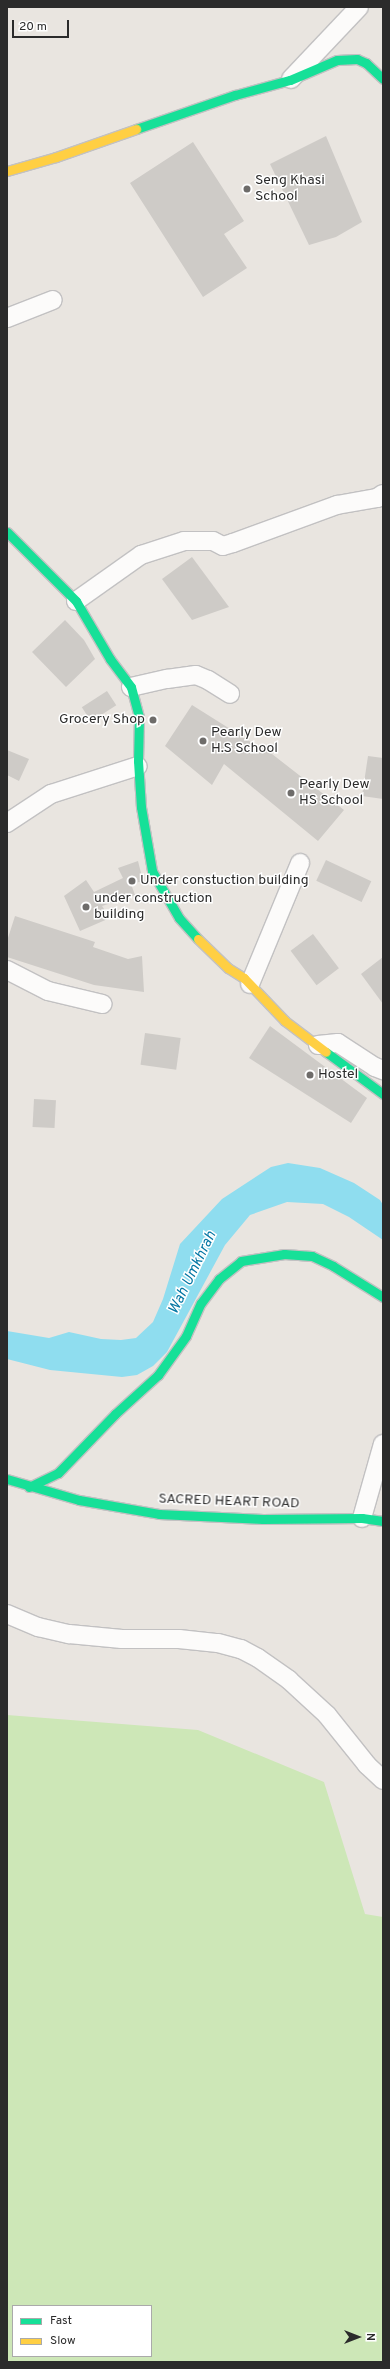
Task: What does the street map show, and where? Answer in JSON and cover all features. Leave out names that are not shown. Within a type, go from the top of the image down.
[{"type":"street","points":[[290,80],[359,7]]},
{"type":"street","points":[[7,171],[56,157],[235,96],[290,80],[336,60],[346,58],[357,59],[366,63],[383,79]]},
{"type":"street","points":[[7,318],[53,300]]},
{"type":"street","points":[[76,601],[142,555],[184,541],[213,541],[223,546],[338,505],[377,498],[383,494]]},
{"type":"street","points":[[7,532],[76,601],[110,659],[131,687],[139,717],[138,766],[142,807],[152,871],[179,918],[228,968],[250,984],[285,1020],[383,1094]]},
{"type":"street","points":[[131,687],[167,679],[196,675],[208,680],[230,694]]},
{"type":"street","points":[[7,823],[51,794],[138,766]]},
{"type":"street","points":[[250,984],[300,863]]},
{"type":"street","points":[[7,970],[48,991],[102,1004]]},
{"type":"street","points":[[318,1045],[338,1043],[375,1067],[383,1070]]},
{"type":"street","points":[[29,1487],[58,1473],[115,1414],[158,1375],[186,1336],[201,1304],[219,1279],[241,1261],[284,1254],[312,1256],[333,1266],[383,1297]]},
{"type":"street","points":[[362,1518],[383,1444]]},
{"type":"street","name":"SACRED HEART ROAD","points":[[7,1479],[29,1487],[110,1507],[159,1514],[248,1519],[362,1518],[383,1521]]},
{"type":"street","points":[[7,1614],[38,1627],[69,1634],[122,1639],[179,1639],[218,1643],[241,1650],[258,1658],[289,1680],[327,1715],[367,1765],[383,1780]]},
{"type":"green space","points":[[7,1715],[198,1730],[324,1782],[365,1914],[383,1917],[383,2362],[7,2362]]},
{"type":"water","name":"Wah Umkhrah","points":[[288,1163],[320,1168],[354,1183],[380,1200],[383,1205],[383,1240],[349,1217],[323,1204],[287,1202],[250,1215],[225,1245],[167,1352],[153,1366],[137,1375],[122,1377],[50,1370],[7,1359],[7,1331],[49,1338],[69,1332],[101,1339],[121,1340],[136,1338],[153,1322],[163,1299],[180,1244],[222,1199],[271,1167]]},
{"type":"building","points":[[326,136],[362,222],[336,237],[309,245],[270,164]]},
{"type":"building","points":[[193,142],[244,221],[224,234],[247,268],[203,297],[130,183]]},
{"type":"building","points":[[192,557],[229,607],[192,620],[162,579]]},
{"type":"building","points":[[65,620],[84,640],[95,659],[66,687],[32,652]]},
{"type":"building","points":[[107,691],[116,705],[91,722],[82,707]]},
{"type":"building","points":[[192,705],[262,749],[263,747],[344,810],[318,841],[224,764],[212,785],[165,746]]},
{"type":"building","points":[[7,750],[29,759],[19,781],[7,775]]},
{"type":"building","points":[[368,756],[383,758],[383,799],[362,796]]},
{"type":"building","points":[[326,860],[371,881],[362,902],[316,881]]},
{"type":"building","points":[[138,861],[143,881],[131,884],[135,895],[102,906],[110,918],[80,931],[64,896],[86,880],[94,892],[123,878],[118,868]]},
{"type":"building","points":[[15,916],[95,942],[93,947],[128,959],[142,956],[144,992],[94,985],[7,957],[7,941]]},
{"type":"building","points":[[313,934],[339,968],[317,985],[291,951]]},
{"type":"building","points":[[383,957],[383,1004],[361,974]]},
{"type":"building","name":"Hostel","points":[[270,1026],[367,1098],[351,1123],[249,1058]]},
{"type":"building","points":[[145,1033],[181,1038],[176,1070],[141,1065]]},
{"type":"building","points":[[34,1099],[56,1100],[55,1128],[33,1127]]},
{"type":"traffic: fast","points":[[136,129],[235,95],[290,80],[337,60],[357,59],[366,63],[383,79]]},
{"type":"traffic: fast","points":[[7,532],[76,601],[110,659],[131,687],[139,717],[138,761],[141,807],[152,871],[179,918],[198,939]]},
{"type":"traffic: fast","points":[[326,1052],[383,1094]]},
{"type":"traffic: fast","points":[[29,1487],[58,1473],[115,1414],[158,1375],[186,1336],[201,1303],[219,1279],[241,1261],[284,1254],[312,1256],[333,1266],[383,1297]]},
{"type":"traffic: fast","points":[[7,1479],[79,1500],[159,1514],[263,1519],[362,1518],[383,1521]]},
{"type":"traffic: slow","points":[[7,171],[56,157],[136,129]]},
{"type":"traffic: slow","points":[[198,939],[228,968],[244,978],[285,1021],[326,1052]]},
{"type":"place","name":"Seng Khasi School","points":[[247,189]]},
{"type":"place","name":"Grocery Shop","points":[[153,720]]},
{"type":"place","name":"Pearly Dew H.S School","points":[[203,741]]},
{"type":"place","name":"Pearly Dew HS School","points":[[291,793]]},
{"type":"place","name":"Under constuction building","points":[[132,881]]},
{"type":"place","name":"under construction building","points":[[86,907]]},
{"type":"place","name":"Hostel","points":[[310,1075]]}]
